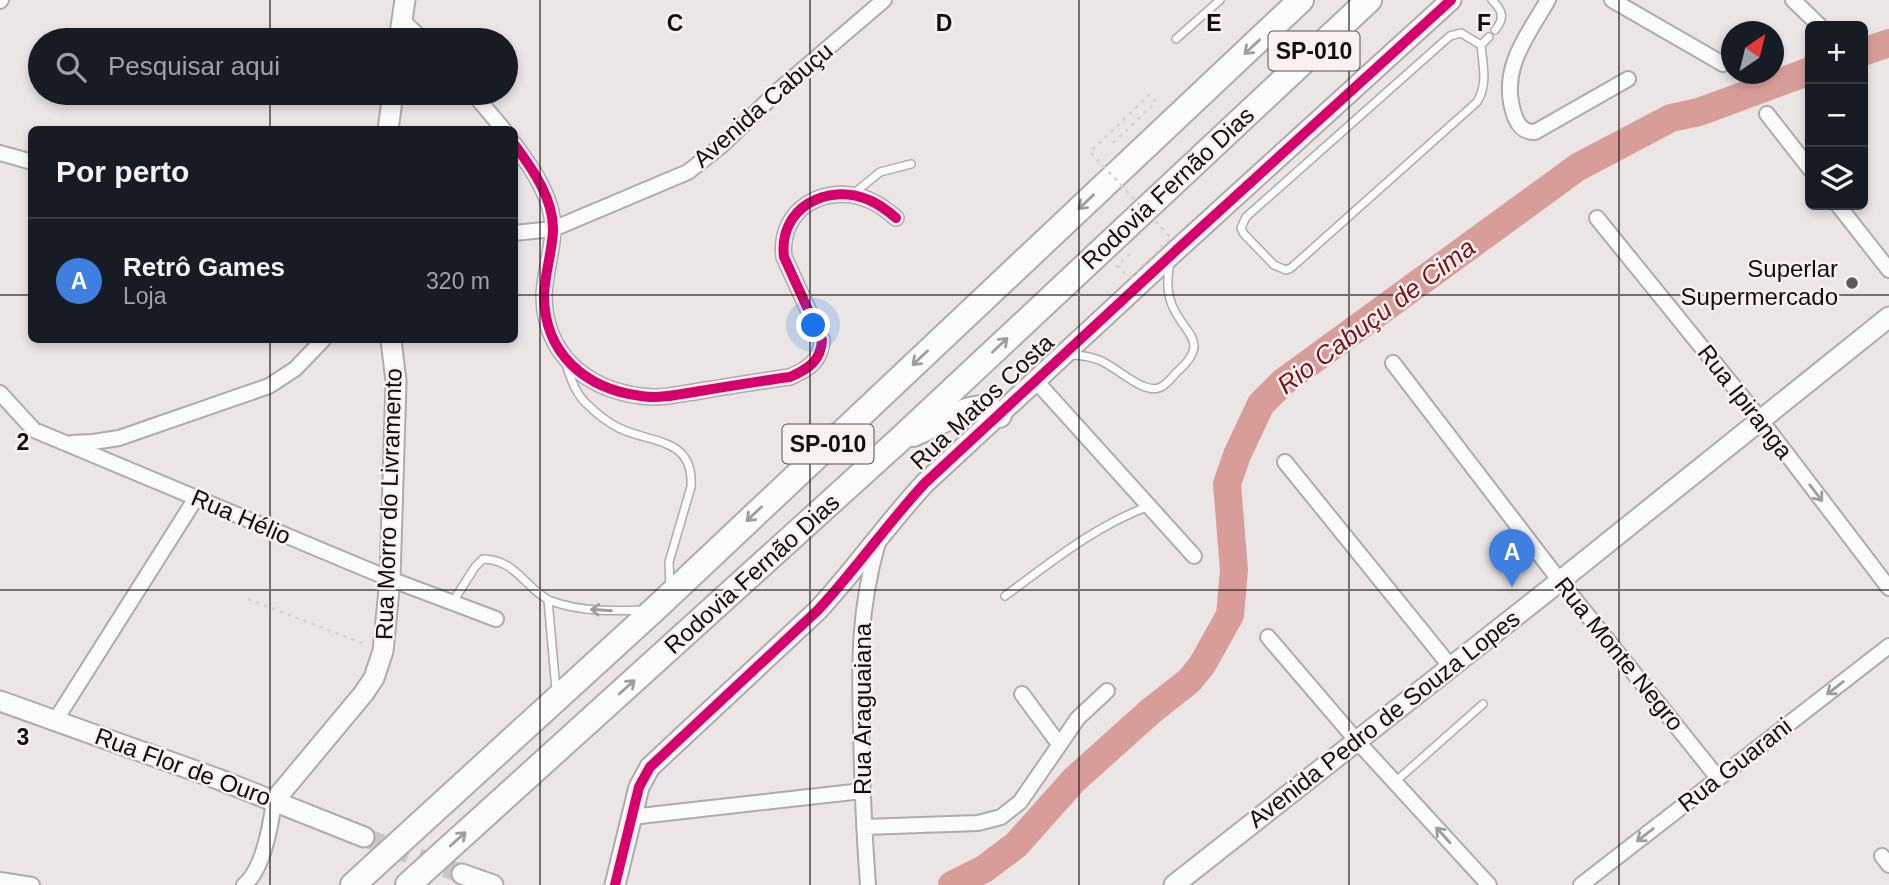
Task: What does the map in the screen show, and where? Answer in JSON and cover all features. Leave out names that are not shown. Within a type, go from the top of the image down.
[{"type":"highway","name":"Rodovia Fernão Dias","points":[[353,885],[663,601],[1301,0]]},
{"type":"highway","name":"Rodovia Fernão Dias","points":[[408,885],[897,442],[1369,0]]},
{"type":"highway","points":[[897,442],[954,416],[982,408],[990,409],[999,415]]},
{"type":"street","points":[[401,28],[405,0]]},
{"type":"street","name":"Avenida Cabuçu","points":[[518,233],[554,229],[688,172],[704,161],[780,89],[884,0]]},
{"type":"street","name":"Rua Matos Costa","points":[[615,885],[642,777],[650,767],[818,610],[848,578],[880,534],[925,483],[1451,0]]},
{"type":"street","points":[[1548,0],[1511,67],[1508,85],[1511,105],[1518,124],[1523,129],[1535,132],[1628,79]]},
{"type":"street","points":[[1612,0],[1721,63]]},
{"type":"street","points":[[1793,0],[1816,21]]},
{"type":"street","points":[[402,20],[410,28]]},
{"type":"street","points":[[389,126],[391,105]]},
{"type":"street","points":[[483,105],[500,126]]},
{"type":"street","points":[[1767,114],[1805,163]]},
{"type":"street","points":[[518,150],[535,174],[548,203],[554,229],[544,295],[546,318],[563,358],[578,372],[598,384],[643,397],[777,379],[805,370],[817,359],[822,340],[784,257],[785,233],[792,218],[815,198],[852,196],[867,199],[896,218]]},
{"type":"street","points":[[0,153],[28,161]]},
{"type":"street","points":[[1842,210],[1889,270]]},
{"type":"street","name":"Rua Ipiranga","points":[[1597,218],[1760,419],[1889,588]]},
{"type":"street","name":"Avenida Pedro de Souza Lopes","points":[[1174,885],[1889,317]]},
{"type":"street","points":[[63,443],[119,438],[269,387],[295,369],[320,343]]},
{"type":"street","name":"Rua Morro do Livramento","points":[[274,801],[364,693],[374,678],[383,651],[390,579],[396,381],[391,343]]},
{"type":"street","name":"Rua Monte Negro","points":[[1393,363],[1560,581],[1718,778]]},
{"type":"street","points":[[1036,381],[1194,556]]},
{"type":"street","name":"Rua Hélio","points":[[0,393],[34,430],[390,579],[496,619]]},
{"type":"street","points":[[1285,462],[1451,667]]},
{"type":"street","points":[[55,720],[197,498]]},
{"type":"street","name":"Rua Araguaiana","points":[[868,885],[862,790],[860,627],[869,574],[880,534]]},
{"type":"street","points":[[1268,637],[1357,741],[1489,885]]},
{"type":"street","name":"Rua Guarani","points":[[1581,885],[1889,646]]},
{"type":"street","points":[[864,827],[978,823],[1001,817],[1020,802],[1078,718],[1107,691]]},
{"type":"street","points":[[1022,694],[1059,744]]},
{"type":"street","name":"Rua Flor de Ouro","points":[[0,701],[365,837]]},
{"type":"street","points":[[631,817],[862,790]]},
{"type":"street","points":[[244,885],[256,871],[271,823],[274,801]]},
{"type":"street","points":[[462,874],[493,885]]},
{"type":"street","points":[[0,880],[32,885]]},
{"type":"lane","points":[[1176,39],[1220,0]]},
{"type":"lane","points":[[1492,0],[1503,13],[1503,18],[1495,30]]},
{"type":"lane","points":[[1461,33],[1481,45],[1485,80],[1477,102],[1292,268],[1286,270],[1274,265],[1244,233],[1241,228],[1246,217],[1450,36],[1461,33]]},
{"type":"lane","points":[[1481,45],[1489,37]]},
{"type":"lane","points":[[852,196],[880,172],[911,164]]},
{"type":"lane","points":[[1064,355],[1085,355],[1102,361],[1137,383],[1153,389],[1161,387],[1192,359],[1194,350],[1191,335],[1172,307],[1168,291],[1172,254]]},
{"type":"lane","points":[[453,603],[475,567],[483,559],[493,559],[504,564],[548,600],[593,610],[663,601],[669,580],[669,562],[691,487],[692,474],[688,461],[677,449],[619,428],[588,406],[577,394],[563,358]]},
{"type":"lane","points":[[1005,596],[1094,532],[1122,516],[1149,506]]},
{"type":"lane","points":[[548,600],[557,698]]},
{"type":"lane","points":[[1395,782],[1483,704]]},
{"type":"path","points":[[1113,143],[1156,102],[1149,95],[1090,152],[1171,237],[1129,279]]},
{"type":"path","points":[[248,599],[383,651]]},
{"type":"waterway","name":"Rio Cabuçu de Cima","points":[[1868,50],[1889,43]]},
{"type":"waterway","name":"Rio Cabuçu de Cima","points":[[952,885],[984,869],[1016,845],[1074,780],[1152,710],[1189,681],[1202,665],[1230,615],[1234,570],[1227,484],[1237,455],[1261,404],[1283,382],[1578,167],[1671,118],[1699,112],[1805,73]]},
{"type":"tunnel","points":[[364,837],[462,874]]},
{"type":"cycle path","points":[[615,885],[639,787],[650,767],[818,610],[925,483],[1451,0]]},
{"type":"cycle path","points":[[518,149],[541,184],[550,207],[553,231],[544,295],[551,334],[560,351],[586,376],[621,392],[641,396],[670,396],[790,377],[808,367],[819,354],[822,340],[784,257],[784,240],[789,225],[808,203],[837,194],[869,200],[896,218]]},
{"type":"place","name":"Superlar Supermercado","points":[[1852,283]]},
{"type":"place","name":"Retrô Games","points":[[1512,587]]}]
